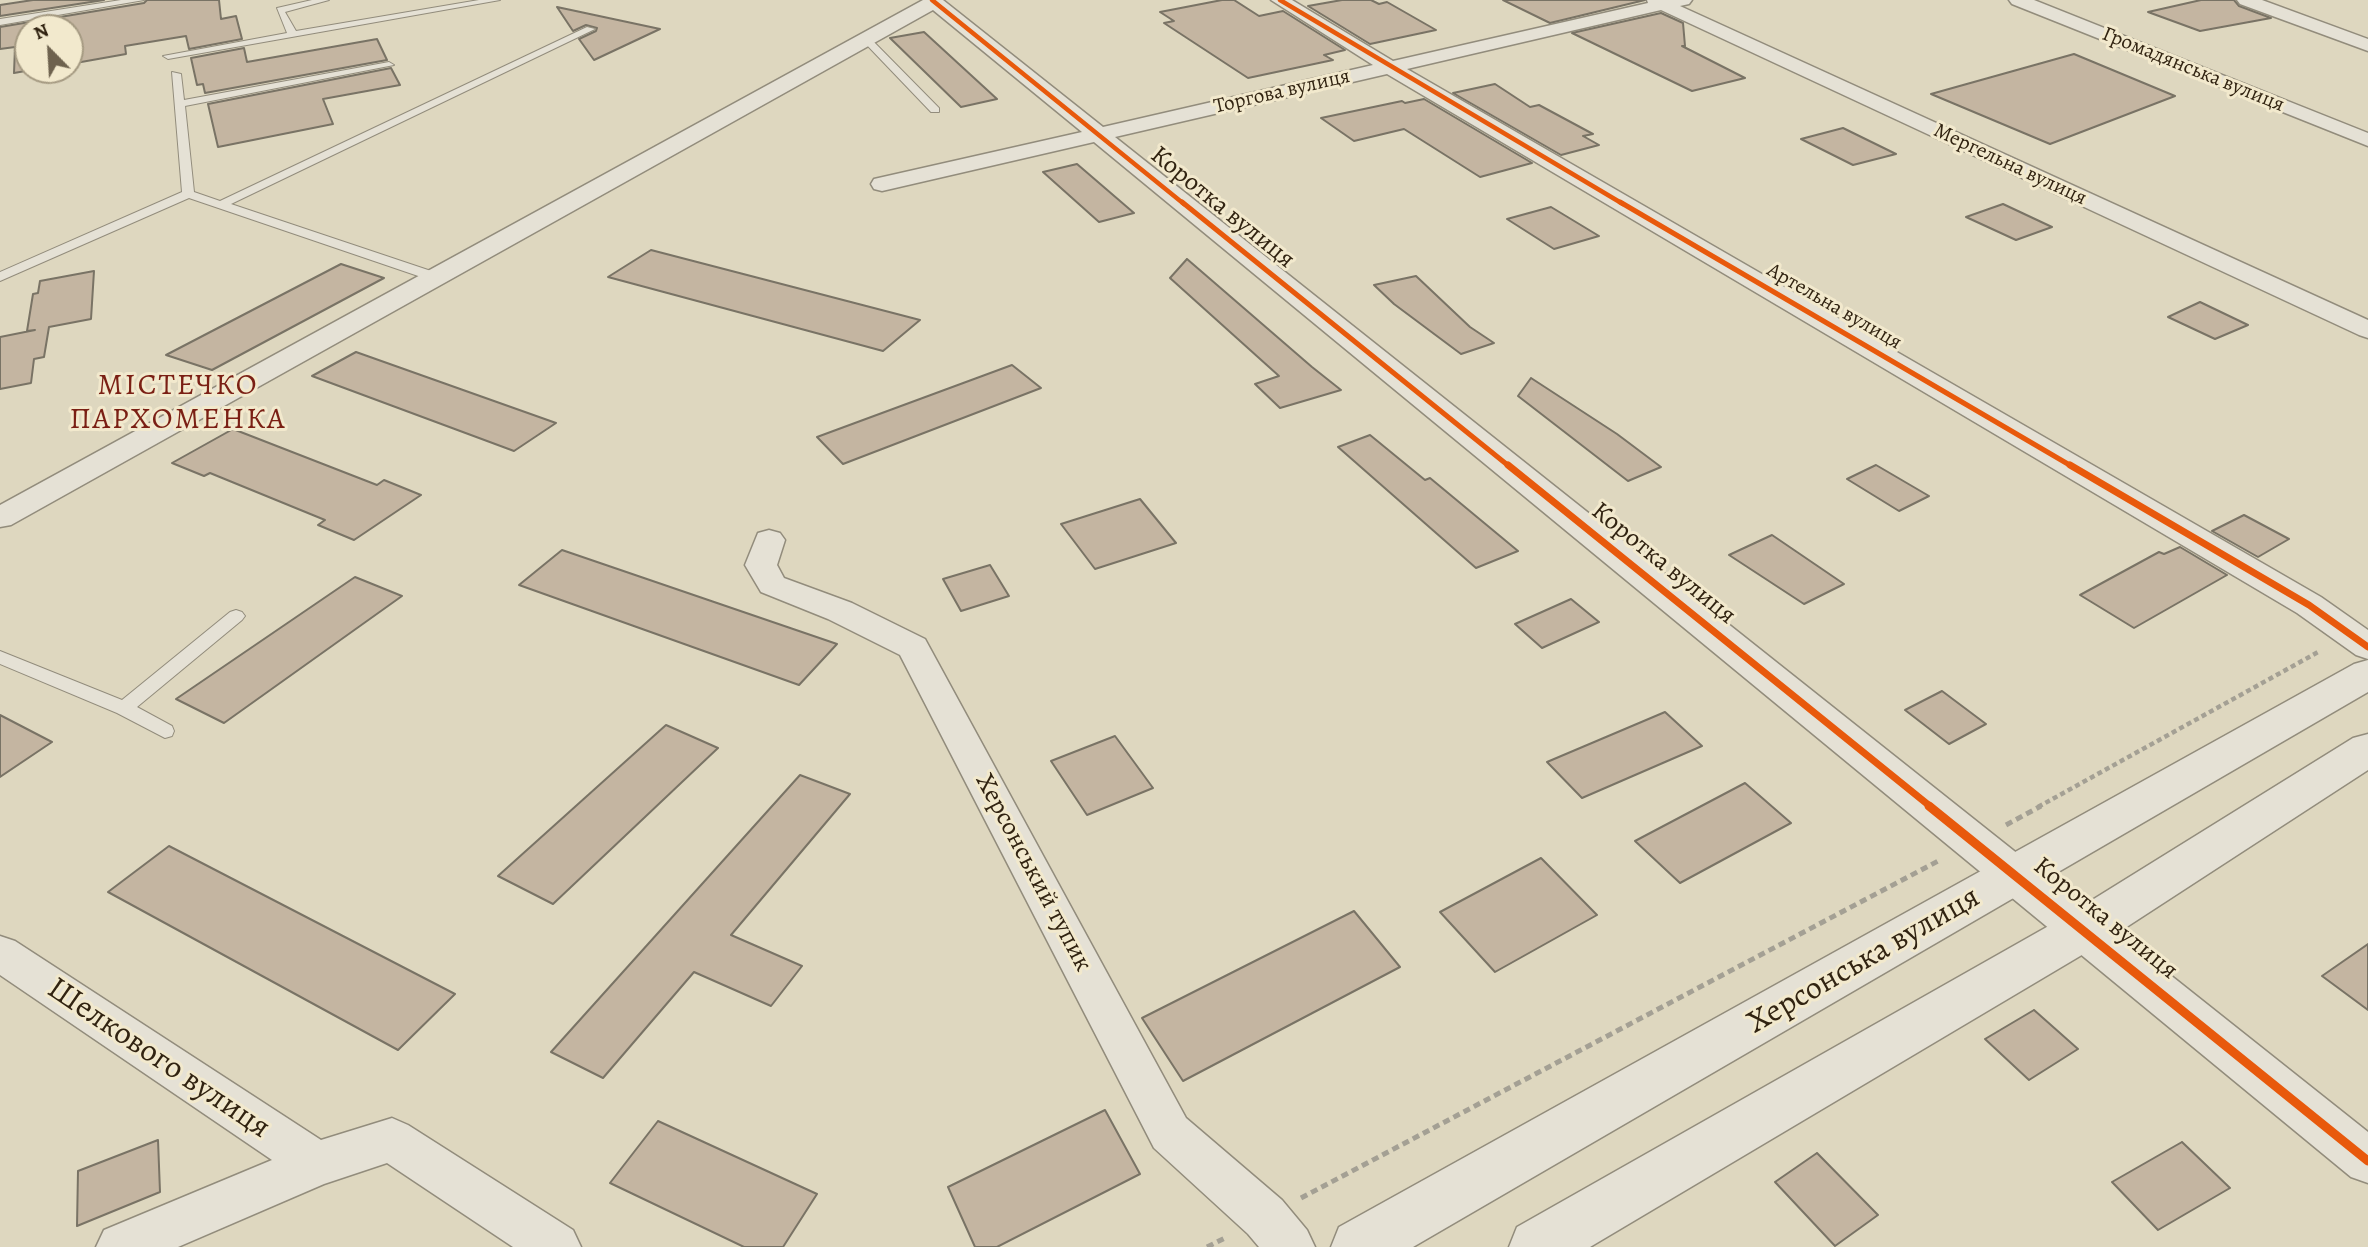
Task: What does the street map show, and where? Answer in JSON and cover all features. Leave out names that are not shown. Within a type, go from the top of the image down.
[{"type":"street","name":"Артельна вулиця","points":[[1280,0],[1389,67],[2309,605],[2362,652]]},
{"type":"street","name":"Громадянська вулиця","points":[[2018,0],[2368,139]]},
{"type":"street","points":[[2246,0],[2368,45]]},
{"type":"street","points":[[0,518],[933,1]]},
{"type":"street","name":"Коротка вулиця","points":[[933,1],[2017,874],[2368,1161]]},
{"type":"street","name":"Торгова вулиця","points":[[882,184],[1666,2]]},
{"type":"street","name":"Мергельна вулиця","points":[[1666,2],[2368,331]]},
{"type":"street","name":"Херсонський тупик","points":[[769,540],[761,565],[772,585],[840,611],[913,648],[1170,1133],[1265,1217],[1290,1247]]},
{"type":"street","name":"Херсонська вулиця","points":[[1359,1247],[2017,874],[2362,652]]},
{"type":"street","points":[[1536,1247],[2085,929],[2368,749]]},
{"type":"street","name":"Шелкового вулиця","points":[[0,953],[317,1164]]},
{"type":"street","name":"Шелкового вулиця","points":[[121,1247],[317,1164],[392,1140],[556,1247]]},
{"type":"lane","points":[[0,22],[138,0]]},
{"type":"lane","points":[[293,34],[280,10],[292,5],[324,0]]},
{"type":"lane","points":[[168,56],[495,0]]},
{"type":"lane","points":[[220,205],[590,29]]},
{"type":"lane","points":[[866,39],[935,110]]},
{"type":"lane","points":[[179,104],[388,65]]},
{"type":"lane","points":[[176,74],[188,194]]},
{"type":"lane","points":[[0,277],[188,194],[435,277]]},
{"type":"lane","points":[[124,708],[236,617]]},
{"type":"lane","points":[[0,657],[124,708],[165,732]]},
{"type":"path","points":[[1207,1247],[1975,842],[2362,652]]},
{"type":"building","points":[[33,0],[104,0],[0,16],[0,5]]},
{"type":"building","points":[[147,0],[219,0],[221,19],[236,16],[242,39],[189,49],[186,36],[125,46],[126,54],[84,62],[84,14],[78,14],[144,3]]},
{"type":"building","points":[[1234,0],[1259,16],[1283,11],[1345,50],[1324,55],[1333,60],[1248,78],[1164,23],[1174,21],[1160,12]]},
{"type":"building","points":[[1342,0],[1371,0],[1379,4],[1387,2],[1436,30],[1370,44],[1308,6]]},
{"type":"building","points":[[1503,0],[1645,0],[1550,23]]},
{"type":"building","points":[[2201,0],[2234,0],[2239,6],[2271,18],[2200,31],[2148,12]]},
{"type":"building","points":[[557,7],[660,29],[594,60],[579,39],[597,28],[586,25],[573,31]]},
{"type":"building","points":[[1661,13],[1683,23],[1685,46],[1682,46],[1745,78],[1692,91],[1572,33]]},
{"type":"building","points":[[14,25],[14,47],[0,49],[0,27]]},
{"type":"building","points":[[924,32],[997,99],[961,107],[890,38]]},
{"type":"building","points":[[377,39],[387,60],[205,93],[203,84],[197,85],[191,58],[244,48],[247,62]]},
{"type":"building","points":[[2074,54],[2175,96],[2050,144],[1931,94]]},
{"type":"building","points":[[391,68],[400,85],[323,99],[333,124],[218,147],[208,104]]},
{"type":"building","points":[[1495,84],[1530,107],[1539,105],[1593,134],[1583,136],[1599,145],[1561,155],[1453,93]]},
{"type":"building","points":[[1424,99],[1532,163],[1480,177],[1404,129],[1354,141],[1321,118]]},
{"type":"building","points":[[1843,128],[1896,154],[1853,165],[1801,139]]},
{"type":"building","points":[[1077,164],[1134,213],[1099,222],[1043,172]]},
{"type":"building","points":[[2003,204],[2052,227],[2016,240],[1966,217]]},
{"type":"building","points":[[1551,207],[1599,236],[1554,249],[1507,219]]},
{"type":"building","points":[[651,250],[920,320],[883,351],[608,277]]},
{"type":"building","points":[[1187,259],[1341,390],[1280,408],[1255,384],[1279,376],[1170,278]]},
{"type":"building","points":[[341,264],[384,278],[212,370],[166,355]]},
{"type":"building","points":[[94,271],[91,319],[49,327],[44,357],[34,359],[31,383],[0,389],[0,337],[35,330],[27,331],[33,294],[38,293],[40,281]]},
{"type":"building","points":[[1416,276],[1470,327],[1494,343],[1461,354],[1394,304],[1374,285]]},
{"type":"building","points":[[2200,302],[2248,325],[2215,339],[2168,317]]},
{"type":"building","points":[[356,352],[556,423],[514,451],[312,376]]},
{"type":"building","points":[[1012,365],[1041,388],[843,464],[817,437]]},
{"type":"building","points":[[1531,378],[1617,434],[1661,467],[1628,481],[1518,396]]},
{"type":"building","points":[[233,429],[377,485],[384,480],[421,495],[354,540],[318,525],[325,520],[210,473],[204,476],[172,463]]},
{"type":"building","points":[[1370,435],[1425,480],[1430,478],[1518,551],[1476,568],[1338,447]]},
{"type":"building","points":[[1876,465],[1929,496],[1899,511],[1847,479]]},
{"type":"building","points":[[1140,499],[1176,543],[1095,569],[1061,524]]},
{"type":"building","points":[[2244,515],[2289,539],[2258,557],[2212,531]]},
{"type":"building","points":[[1772,535],[1844,584],[1804,604],[1729,555]]},
{"type":"building","points":[[2180,547],[2227,575],[2134,628],[2080,595],[2159,552],[2164,554]]},
{"type":"building","points":[[562,550],[837,644],[799,685],[519,585]]},
{"type":"building","points":[[990,565],[1009,596],[961,611],[943,579]]},
{"type":"building","points":[[355,577],[402,596],[224,723],[176,699]]},
{"type":"building","points":[[1571,599],[1599,622],[1542,648],[1515,624]]},
{"type":"building","points":[[1942,691],[1986,724],[1949,744],[1905,710]]},
{"type":"building","points":[[1665,712],[1702,746],[1582,798],[1547,762]]},
{"type":"building","points":[[0,715],[52,742],[0,777]]},
{"type":"building","points":[[666,725],[718,748],[553,904],[498,876]]},
{"type":"building","points":[[1115,736],[1153,788],[1087,815],[1051,761]]},
{"type":"building","points":[[800,775],[850,794],[731,935],[802,966],[771,1006],[694,972],[603,1078],[551,1052]]},
{"type":"building","points":[[1745,783],[1791,823],[1680,883],[1635,841]]},
{"type":"building","points":[[169,846],[455,994],[398,1050],[108,892]]},
{"type":"building","points":[[1541,858],[1597,915],[1495,972],[1440,912]]},
{"type":"building","points":[[1354,911],[1400,967],[1183,1081],[1142,1018]]},
{"type":"building","points":[[2368,944],[2368,1010],[2322,976]]},
{"type":"building","points":[[2034,1010],[2078,1049],[2029,1080],[1985,1039]]},
{"type":"building","points":[[1105,1110],[1140,1174],[997,1247],[975,1247],[948,1187]]},
{"type":"building","points":[[658,1121],[817,1194],[783,1247],[744,1247],[610,1183]]},
{"type":"building","points":[[158,1140],[160,1192],[77,1226],[78,1171]]},
{"type":"building","points":[[2182,1142],[2230,1188],[2158,1230],[2112,1182]]},
{"type":"building","points":[[1817,1153],[1878,1215],[1835,1246],[1775,1182]]},
{"type":"cycle path","points":[[932,0],[2368,1161]]},
{"type":"cycle path","points":[[1280,0],[1389,67],[2309,605],[2368,647]]},
{"type":"district","name":"МІСТЕЧКО ПАРХОМЕНКА","points":[[178,404]]}]
